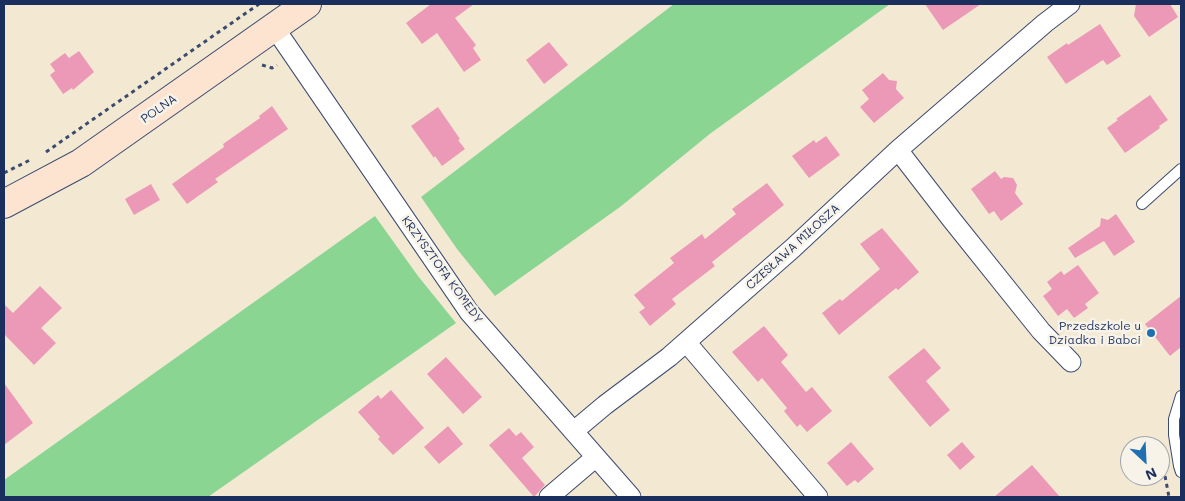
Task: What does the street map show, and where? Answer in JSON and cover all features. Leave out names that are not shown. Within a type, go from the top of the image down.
[{"type":"street","name":"POLNA","points":[[4,204],[81,163],[307,4]]},
{"type":"street","name":"CZESŁAWA MIŁOSZA","points":[[574,431],[605,405],[669,358],[793,248],[898,150],[1045,23],[1070,4]]},
{"type":"street","name":"KRZYSZTOFA KOMEDY","points":[[274,27],[470,312],[631,497]]},
{"type":"street","points":[[898,150],[1041,330],[1071,362]]},
{"type":"street","points":[[686,342],[818,497]]},
{"type":"street","points":[[549,497],[596,457]]},
{"type":"lane","points":[[1142,204],[1181,170]]},
{"type":"lane","points":[[1181,396],[1174,419],[1174,435],[1181,472]]},
{"type":"path","points":[[44,153],[259,4]]},
{"type":"path","points":[[4,173],[36,157]]},
{"type":"green space","points":[[674,4],[890,4],[711,133],[620,207],[495,296],[457,249],[421,197]]},
{"type":"green space","points":[[375,216],[418,276],[456,323],[208,497],[4,497],[4,480]]},
{"type":"building","points":[[431,4],[474,4],[455,18],[476,45],[473,48],[481,60],[464,72],[437,33],[422,44],[406,23]]},
{"type":"building","points":[[925,4],[981,4],[943,30]]},
{"type":"building","points":[[1136,4],[1170,4],[1178,17],[1149,37],[1134,16]]},
{"type":"building","points":[[1100,24],[1121,56],[1107,65],[1103,60],[1066,84],[1047,57]]},
{"type":"building","points":[[549,42],[568,65],[544,84],[526,60]]},
{"type":"building","points":[[79,51],[94,72],[73,90],[72,88],[63,94],[50,75],[55,71],[50,64],[65,53],[69,58]]},
{"type":"building","points":[[883,73],[889,80],[897,81],[896,89],[904,98],[874,123],[860,107],[869,99],[862,90]]},
{"type":"building","points":[[1150,95],[1168,120],[1125,153],[1107,128],[1118,120],[1116,119]]},
{"type":"building","points":[[272,106],[288,129],[215,179],[218,182],[187,204],[172,184],[224,147],[223,144],[260,118],[259,116]]},
{"type":"building","points":[[438,107],[465,149],[442,166],[411,126]]},
{"type":"building","points":[[826,136],[840,155],[809,178],[792,156],[814,140],[816,143]]},
{"type":"building","points":[[995,171],[1001,179],[1004,177],[1013,178],[1017,185],[1015,193],[1023,204],[1001,221],[994,211],[989,214],[971,189]]},
{"type":"building","points":[[767,183],[784,205],[712,262],[715,266],[672,299],[676,304],[650,326],[639,312],[645,308],[634,295],[674,263],[670,258],[702,234],[705,239],[736,214],[732,209]]},
{"type":"building","points":[[151,184],[160,200],[134,215],[125,199]]},
{"type":"building","points":[[1116,214],[1135,242],[1114,256],[1104,241],[1075,258],[1068,248],[1100,226],[1101,218],[1108,220]]},
{"type":"building","points":[[882,228],[919,272],[898,290],[896,288],[839,335],[822,313],[840,299],[842,301],[880,269],[860,244]]},
{"type":"building","points":[[1078,265],[1099,293],[1085,304],[1088,308],[1074,318],[1067,309],[1058,316],[1043,296],[1052,289],[1047,282],[1061,271],[1064,275]]},
{"type":"building","points":[[40,286],[62,308],[41,328],[56,343],[34,365],[4,334],[4,304],[13,313]]},
{"type":"building","points":[[1181,296],[1181,347],[1170,356],[1145,324]]},
{"type":"building","points":[[764,326],[788,355],[781,362],[806,392],[812,387],[832,411],[807,432],[800,424],[797,427],[784,411],[787,408],[762,378],[758,382],[732,352]]},
{"type":"building","points":[[924,348],[941,368],[926,381],[950,410],[930,427],[888,377]]},
{"type":"building","points":[[446,357],[482,397],[463,414],[427,374]]},
{"type":"building","points":[[4,383],[33,423],[4,445]]},
{"type":"building","points":[[391,390],[424,428],[393,455],[378,439],[380,437],[358,412],[378,395],[381,399]]},
{"type":"building","points":[[448,426],[463,444],[439,464],[424,447]]},
{"type":"building","points":[[509,428],[516,436],[521,432],[534,447],[522,458],[545,485],[534,497],[489,445]]},
{"type":"building","points":[[851,442],[874,469],[858,483],[855,480],[847,486],[827,463]]},
{"type":"building","points":[[962,442],[975,457],[960,470],[947,455]]},
{"type":"building","points":[[1032,465],[1060,497],[994,497]]},
{"type":"place","name":"Przedszkole u Dziadka i Babci","points":[[1151,333]]}]
